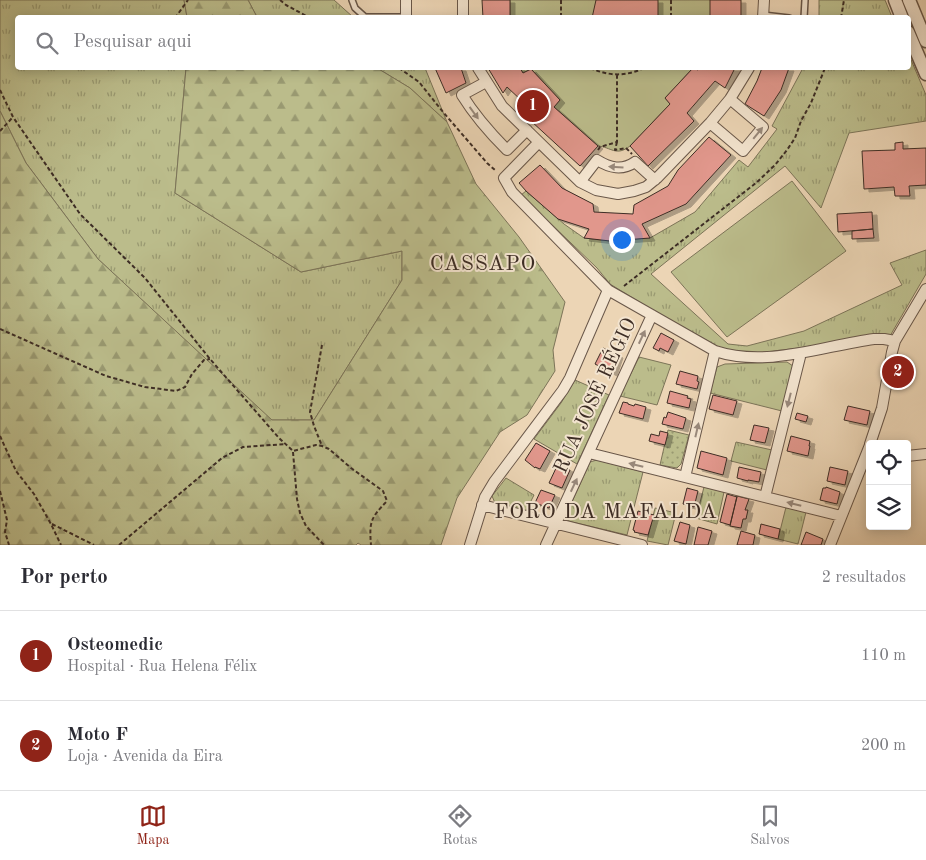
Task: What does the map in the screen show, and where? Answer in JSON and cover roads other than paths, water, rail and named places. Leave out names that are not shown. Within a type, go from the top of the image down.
[{"type":"street","points":[[406,0],[406,15]]},
{"type":"street","points":[[463,0],[463,15]]},
{"type":"street","points":[[763,15],[764,0]]},
{"type":"street","points":[[895,0],[901,15]]},
{"type":"street","points":[[909,0],[926,41]]},
{"type":"street","points":[[911,39],[926,74]]},
{"type":"street","points":[[479,70],[502,106],[580,182],[596,190],[618,194],[646,187],[655,180],[710,123],[730,99],[748,70]]},
{"type":"street","points":[[486,82],[462,95],[488,131],[507,150],[527,130]]},
{"type":"street","points":[[710,123],[743,151],[763,127],[730,99]]},
{"type":"street","points":[[539,142],[504,178],[512,192],[611,292],[715,352],[729,356],[756,358],[785,356],[874,339],[895,341]]},
{"type":"street","points":[[580,182],[597,160],[606,166],[614,168],[629,166],[635,162],[655,180]]},
{"type":"street","points":[[871,440],[882,408],[895,341],[926,290]]},
{"type":"street","points":[[470,545],[485,497],[494,482],[563,390],[611,292]]},
{"type":"street","name":"RUA JOSÉ RÉGIO","points":[[546,545],[652,315]]},
{"type":"street","points":[[685,477],[715,352]]},
{"type":"street","points":[[765,497],[801,353]]},
{"type":"street","points":[[589,453],[841,516]]},
{"type":"street","points":[[911,456],[926,454]]},
{"type":"street","points":[[830,545],[841,516],[866,464]]},
{"type":"street","points":[[482,506],[642,545]]},
{"type":"lane","points":[[352,0],[355,8],[363,15]]},
{"type":"lane","points":[[804,15],[805,0]]},
{"type":"place","name":"Osteomedic","points":[[533,106]]},
{"type":"place","name":"Moto F","points":[[898,372]]},
{"type":"district","name":"CASSAPO","points":[[483,264]]},
{"type":"district","name":"FORO DA MAFALDA","points":[[606,512]]}]
